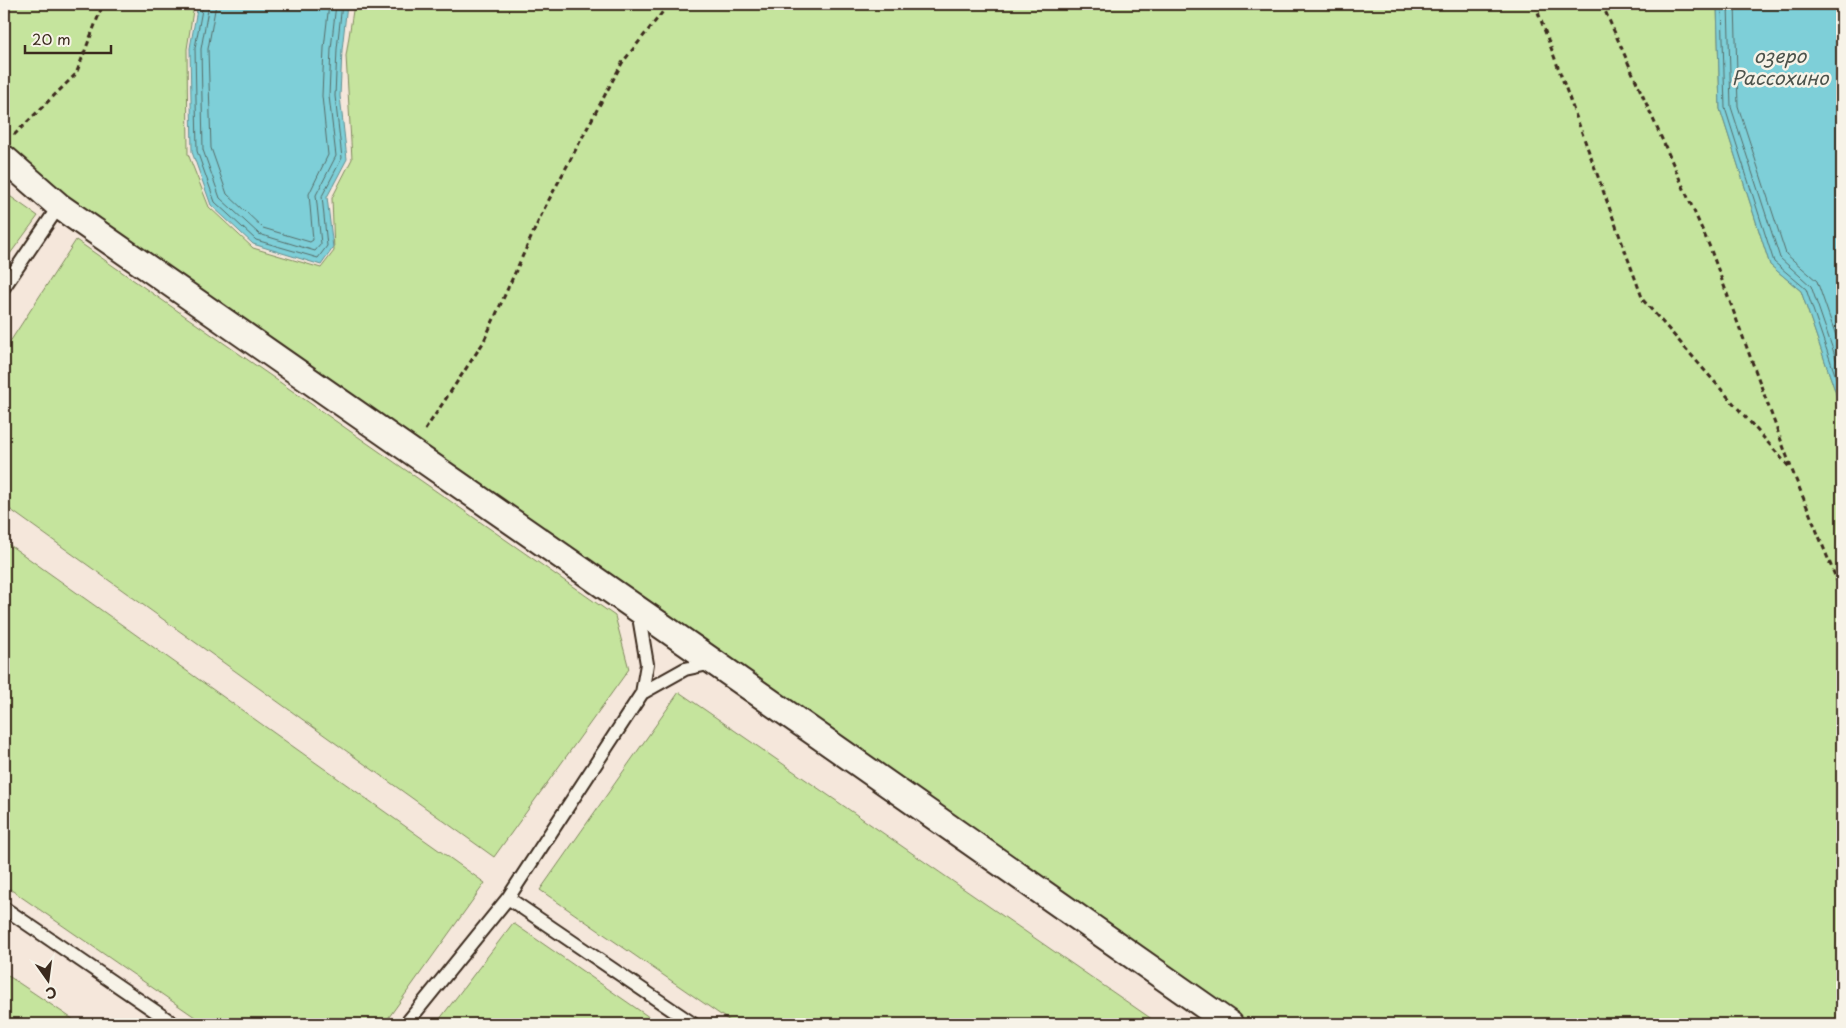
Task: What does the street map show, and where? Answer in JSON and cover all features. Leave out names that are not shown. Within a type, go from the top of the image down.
[{"type":"street","points":[[7,148],[59,206],[1230,1024]]},
{"type":"lane","points":[[4,287],[59,206]]},
{"type":"lane","points":[[406,1024],[508,898],[642,692],[647,664],[638,609]]},
{"type":"lane","points":[[642,692],[685,669],[715,663]]},
{"type":"lane","points":[[508,898],[693,1024]]},
{"type":"lane","points":[[4,908],[174,1024]]},
{"type":"path","points":[[7,148],[76,74],[103,4]]},
{"type":"path","points":[[411,451],[483,343],[544,209],[622,63],[669,4]]},
{"type":"path","points":[[1535,4],[1643,300],[1792,470]]},
{"type":"path","points":[[1602,4],[1709,245],[1792,470],[1842,593]]},
{"type":"green space","points":[[4,4],[194,4],[187,49],[188,154],[209,207],[253,248],[321,268],[334,251],[332,198],[352,159],[346,56],[354,4],[1717,4],[1720,109],[1770,265],[1801,291],[1842,411],[1842,1024],[1248,1024],[590,568],[4,152]]},
{"type":"green space","points":[[4,192],[38,216],[4,262]]},
{"type":"green space","points":[[76,240],[615,616],[629,669],[494,857],[4,505],[4,351]]},
{"type":"green space","points":[[4,541],[485,883],[384,1024],[205,1024],[4,885]]},
{"type":"green space","points":[[679,692],[1159,1024],[734,1024],[540,890]]},
{"type":"green space","points":[[513,923],[659,1024],[436,1024]]},
{"type":"green space","points":[[4,973],[80,1024],[4,1024]]},
{"type":"water","points":[[198,4],[347,4],[340,96],[347,159],[327,197],[333,248],[321,265],[253,244],[211,205],[192,152],[190,48]]},
{"type":"water","name":"озеро Рассохино","points":[[1717,4],[1842,4],[1842,411],[1801,291],[1770,265],[1720,109]]}]
